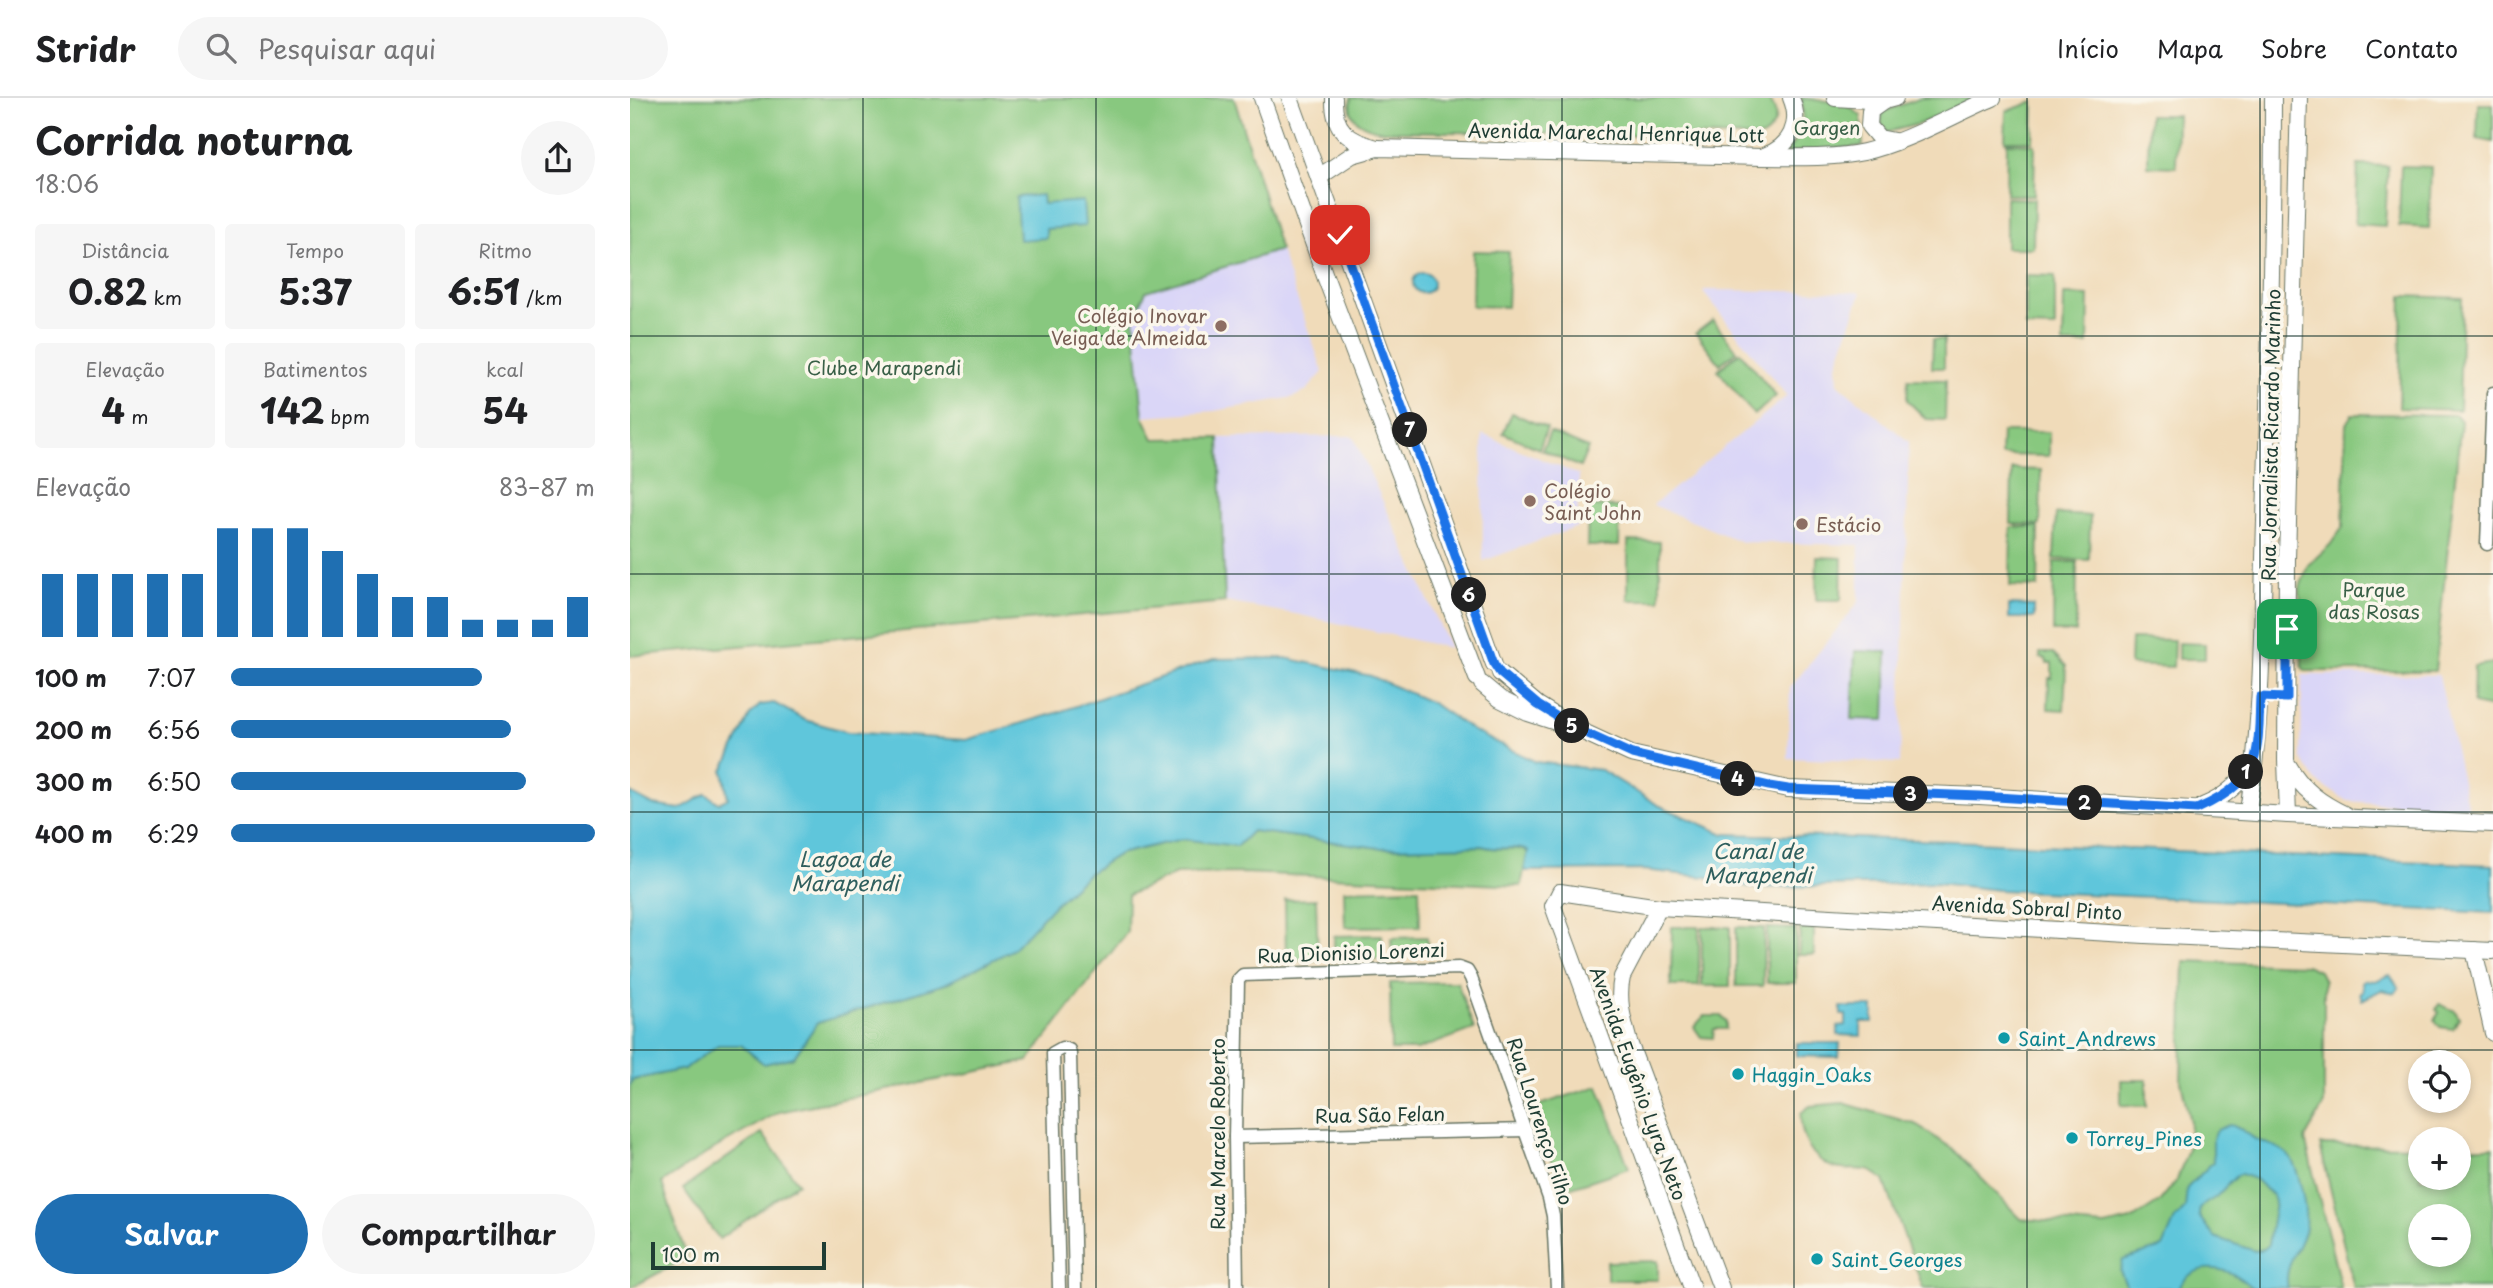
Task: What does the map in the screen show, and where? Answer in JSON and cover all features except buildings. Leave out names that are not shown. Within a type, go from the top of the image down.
[{"type":"street","points":[[1262,98],[1419,526],[1479,681],[1500,699],[1528,713],[1577,729],[1632,754],[1788,789],[1980,796],[2288,815],[2493,824]]},
{"type":"street","points":[[1290,98],[1497,668]]},
{"type":"street","points":[[1334,98],[1333,111],[1339,126],[1349,139],[1377,148]]},
{"type":"street","points":[[1762,157],[1786,144],[1791,135],[1796,111],[1791,98]]},
{"type":"street","points":[[1835,98],[1890,99]]},
{"type":"street","name":"Avenida Marechal Henrique Lott","points":[[1319,177],[1352,155],[1377,148],[1762,157],[1848,155],[1897,141],[1993,98]]},
{"type":"street","name":"Rua Jornalista Ricardo Marinho","points":[[2248,811],[2256,757],[2260,697],[2270,369],[2273,98]]},
{"type":"street","name":"Rua Jornalista Ricardo Marinho","points":[[2288,815],[2287,560],[2299,98]]},
{"type":"street","points":[[1890,99],[1870,111],[1869,126],[1879,138],[1897,141]]},
{"type":"street","points":[[2273,161],[2284,169],[2297,163]]},
{"type":"street","points":[[1321,262],[1333,266],[1344,260],[1347,254]]},
{"type":"street","points":[[2270,369],[2292,369]]},
{"type":"street","points":[[2491,544],[2493,393]]},
{"type":"street","points":[[1382,425],[1384,417],[1391,412],[1399,411],[1405,416]]},
{"type":"street","points":[[1419,526],[1426,530],[1436,528],[1441,523],[1440,515]]},
{"type":"street","points":[[2264,559],[2287,560]]},
{"type":"street","points":[[1479,681],[1479,667],[1486,663],[1497,668],[1538,705],[1577,729]]},
{"type":"street","points":[[2260,697],[2287,698]]},
{"type":"street","points":[[2197,809],[2225,796],[2244,776],[2256,757]]},
{"type":"street","points":[[2286,760],[2303,788],[2329,807],[2352,818]]},
{"type":"street","name":"Avenida Sobral Pinto","points":[[1560,892],[1658,907],[2493,951]]},
{"type":"street","name":"Avenida Eugênio Lyra Neto","points":[[1560,892],[1553,906],[1692,1288]]},
{"type":"street","name":"Avenida Eugênio Lyra Neto","points":[[1658,907],[1622,977],[1619,999],[1629,1042],[1721,1288]]},
{"type":"street","points":[[2474,950],[2493,1033]]},
{"type":"street","name":"Rua Dionisio Lorenzi","points":[[1238,980],[1243,975],[1459,968],[1467,971]]},
{"type":"street","name":"Rua Lourenço Filho","points":[[1467,971],[1549,1198],[1553,1216],[1557,1288]]},
{"type":"street","name":"Rua Marcelo Roberto","points":[[1237,1288],[1235,1137],[1238,980]]},
{"type":"street","points":[[1604,1050],[1615,1043],[1629,1042]]},
{"type":"street","points":[[1059,1288],[1053,1053],[1062,1048],[1069,1050],[1070,1054],[1075,1288]]},
{"type":"street","name":"Rua São Felan","points":[[1235,1137],[1526,1130]]},
{"type":"street","points":[[1682,1260],[1707,1251]]},
{"type":"shaded area","name":"Colégio Inovar Veiga de Almeida","points":[[1280,250],[1323,372],[1307,390],[1294,397],[1214,411],[1143,416],[1134,318],[1146,291]]},
{"type":"shaded area","name":"Estácio","points":[[1703,292],[1861,292],[1837,364],[1838,384],[1909,442],[1900,763],[1788,758],[1790,688],[1859,602],[1859,545],[1742,542],[1653,505],[1787,396]]},
{"type":"shaded area","name":"Colégio Saint John","points":[[1482,434],[1579,475],[1577,527],[1483,561]]},
{"type":"shaded area","points":[[1353,436],[1450,648],[1296,614],[1225,602],[1219,438]]},
{"type":"shaded area","points":[[2302,675],[2439,675],[2468,809],[2347,801],[2316,781],[2301,758]]},
{"type":"green space","name":"Clube Marapendi","points":[[630,98],[1234,98],[1280,250],[1146,291],[1134,318],[1143,416],[1154,439],[1219,438],[1225,602],[630,656]]},
{"type":"green space","points":[[1351,98],[1767,98],[1774,108],[1775,119],[1771,129],[1762,137],[1384,131],[1370,128],[1354,118],[1350,106]]},
{"type":"green space","name":"Gargen","points":[[1801,98],[1845,103],[1861,116],[1863,146],[1785,153],[1801,128]]},
{"type":"green space","points":[[1921,98],[1978,98],[1919,124],[1887,132],[1881,123],[1882,112]]},
{"type":"green space","points":[[2034,102],[2033,141],[2005,141],[2006,111]]},
{"type":"green space","points":[[2478,104],[2493,104],[2493,142],[2477,139]]},
{"type":"green space","points":[[2149,115],[2177,115],[2176,167],[2148,166]]},
{"type":"green space","points":[[2007,143],[2035,144],[2034,195],[2006,195]]},
{"type":"green space","points":[[2358,165],[2388,166],[2385,226],[2355,224]]},
{"type":"green space","points":[[2401,166],[2431,167],[2429,228],[2399,226]]},
{"type":"green space","points":[[2006,198],[2034,199],[2033,248],[2006,248]]},
{"type":"green space","points":[[1473,251],[1509,252],[1507,307],[1472,306]]},
{"type":"green space","points":[[2026,275],[2055,276],[2055,328],[2026,327]]},
{"type":"green space","points":[[2064,295],[2089,296],[2088,344],[2063,344]]},
{"type":"green space","points":[[2402,296],[2462,298],[2459,410],[2399,408]]},
{"type":"green space","points":[[1713,320],[1737,351],[1720,364],[1696,333]]},
{"type":"green space","points":[[1933,339],[1944,339],[1944,368],[1932,368]]},
{"type":"green space","points":[[1740,352],[1776,396],[1754,415],[1718,370]]},
{"type":"green space","points":[[1908,379],[1946,380],[1945,420],[1926,419],[1907,400]]},
{"type":"green space","points":[[1512,413],[1547,428],[1539,449],[1503,433]]},
{"type":"green space","name":"Parque das Rosas","points":[[2352,414],[2456,415],[2461,421],[2435,671],[2306,671],[2302,667],[2300,587],[2308,565],[2330,545],[2343,527],[2346,424]]},
{"type":"green space","points":[[1550,432],[1588,448],[1580,467],[1542,450]]},
{"type":"green space","points":[[2002,432],[2049,432],[2049,456],[2001,455]]},
{"type":"green space","points":[[2012,469],[2041,470],[2040,525],[2011,524]]},
{"type":"green space","points":[[1588,506],[1620,507],[1619,546],[1587,546]]},
{"type":"green space","points":[[2056,514],[2090,516],[2089,560],[2054,559]]},
{"type":"green space","points":[[2011,527],[2039,527],[2038,587],[2010,586]]},
{"type":"green space","points":[[1628,541],[1660,542],[1660,600],[1628,600]]},
{"type":"green space","points":[[1817,557],[1842,558],[1841,600],[1816,600]]},
{"type":"green space","points":[[2054,562],[2077,562],[2076,632],[2053,632]]},
{"type":"green space","points":[[2131,639],[2174,640],[2173,667],[2130,665]]},
{"type":"green space","points":[[2178,643],[2205,644],[2205,659],[2178,659]]},
{"type":"green space","points":[[1855,651],[1887,652],[1885,720],[1852,719]]},
{"type":"green space","points":[[2040,653],[2053,653],[2066,666],[2064,710],[2048,709],[2052,663],[2040,658]]},
{"type":"green space","points":[[2493,663],[2493,708],[2473,704],[2474,666]]},
{"type":"green space","points":[[1252,831],[1380,848],[1482,846],[1528,851],[1521,886],[1244,873],[1176,874],[1128,895],[1127,932],[1028,1061],[779,1112],[712,1150],[662,1183],[687,1258],[630,1288],[630,1085],[633,1080],[684,1069],[718,1045],[741,1045],[764,1064],[794,1057],[817,1023],[945,984],[1055,904],[1089,873],[1119,854],[1182,839],[1237,846]]},
{"type":"green space","points":[[1419,888],[1420,926],[1345,927],[1344,890]]},
{"type":"green space","points":[[1316,899],[1318,960],[1286,960],[1285,900]]},
{"type":"green space","points":[[1672,927],[1699,927],[1699,986],[1671,986]]},
{"type":"green space","points":[[1702,927],[1730,927],[1730,986],[1702,986]]},
{"type":"green space","points":[[1736,927],[1764,928],[1763,986],[1736,986]]},
{"type":"green space","points":[[1767,928],[1796,929],[1796,983],[1767,983]]},
{"type":"green space","points":[[1800,929],[1814,929],[1814,955],[1799,955]]},
{"type":"green space","points":[[1382,935],[1383,959],[1334,960],[1334,936]]},
{"type":"green space","points":[[1427,937],[1428,954],[1392,955],[1391,938]]},
{"type":"green space","points":[[2184,961],[2306,965],[2319,971],[2324,981],[2324,1104],[2305,1139],[2341,1288],[1923,1288],[1884,1180],[1866,1170],[1832,1167],[1812,1152],[1804,1137],[1801,1113],[1810,1106],[1843,1103],[1915,1124],[1953,1149],[2021,1219],[2105,1226],[2131,1220],[2159,1202],[2177,1180],[2188,1149],[2190,1122],[2181,1082]]},
{"type":"green space","points":[[1457,982],[1474,1029],[1417,1050],[1391,1050],[1390,983]]},
{"type":"green space","points":[[2439,1004],[2455,1011],[2459,1018],[2453,1029],[2440,1027],[2435,1020]]},
{"type":"green space","points":[[1704,1016],[1721,1016],[1726,1021],[1726,1029],[1714,1029],[1713,1038],[1701,1037],[1694,1027]]},
{"type":"green space","points":[[2121,1080],[2147,1080],[2147,1106],[2121,1105]]},
{"type":"green space","points":[[1598,1086],[1629,1168],[1563,1190],[1530,1108]]},
{"type":"green space","points":[[762,1133],[798,1183],[719,1239],[683,1189]]},
{"type":"green space","points":[[2320,1145],[2408,1146],[2408,1190],[2471,1190],[2471,1147],[2493,1147],[2493,1288],[2354,1288]]},
{"type":"green space","points":[[1658,1261],[1658,1280],[1607,1280],[1607,1262]]},
{"type":"water","points":[[1042,195],[1043,204],[1083,201],[1085,226],[1046,229],[1046,238],[1019,240],[1016,197]]},
{"type":"water","points":[[1423,273],[1430,276],[1433,283],[1430,290],[1423,293],[1416,290],[1413,283],[1416,276]]},
{"type":"water","points":[[2009,605],[2034,606],[2034,618],[2009,618]]},
{"type":"water","name":"Lagoa de Marapendi","points":[[1285,658],[1371,676],[1432,703],[1475,732],[1536,762],[1601,770],[1658,805],[1724,834],[1953,841],[2493,865],[2493,913],[1998,890],[1937,883],[1753,888],[1714,878],[1643,870],[1524,871],[1528,851],[1517,848],[1380,848],[1252,831],[1237,846],[1182,839],[1119,854],[1089,873],[1055,904],[1012,950],[945,984],[817,1023],[794,1057],[764,1064],[741,1045],[718,1045],[684,1069],[633,1080],[630,1085],[630,793],[653,805],[680,809],[706,794],[719,803],[728,798],[723,771],[750,715],[760,705],[774,703],[805,720],[848,732],[966,740],[1053,714],[1214,659]]},
{"type":"water","points":[[2390,975],[2399,988],[2395,993],[2381,990],[2362,1000],[2360,993],[2363,992],[2364,980],[2375,981]]},
{"type":"water","points":[[1841,1007],[1873,1007],[1873,1022],[1861,1022],[1861,1036],[1838,1035],[1838,1026],[1846,1025],[1846,1015],[1841,1015]]},
{"type":"water","points":[[1797,1043],[1840,1043],[1839,1057],[1797,1056]]},
{"type":"water","points":[[2229,1125],[2237,1127],[2257,1140],[2284,1151],[2291,1160],[2302,1191],[2305,1225],[2289,1266],[2288,1288],[2254,1288],[2233,1274],[2207,1269],[2191,1274],[2179,1288],[2127,1288],[2120,1271],[2123,1260],[2163,1247],[2175,1219],[2185,1208],[2187,1188],[2213,1162],[2213,1138],[2217,1130]],"holes":[[[2237,1175],[2255,1179],[2273,1196],[2275,1202],[2268,1245],[2255,1251],[2214,1237],[2199,1216],[2200,1207],[2216,1197]]]},
{"type":"place","name":"Colégio Inovar Veiga de Almeida","points":[[1221,326]]},
{"type":"place","name":"Colégio Saint John","points":[[1530,501]]},
{"type":"place","name":"Estácio","points":[[1802,524]]},
{"type":"place","name":"Saint_Andrews","points":[[2004,1038]]},
{"type":"place","name":"Haggin_Oaks","points":[[1738,1074]]},
{"type":"place","name":"Torrey_Pines","points":[[2072,1138]]},
{"type":"place","name":"Saint_Georges","points":[[1817,1259]]},
{"type":"route","points":[[1340,235],[1494,664],[1500,673],[1538,705],[1577,729],[1632,754],[1788,789],[1980,796],[2197,809],[2225,796],[2244,776],[2256,757],[2260,697],[2287,698],[2287,629]]},
{"type":"water label","name":"Canal de Marapendi","points":[[1758,862]]}]
